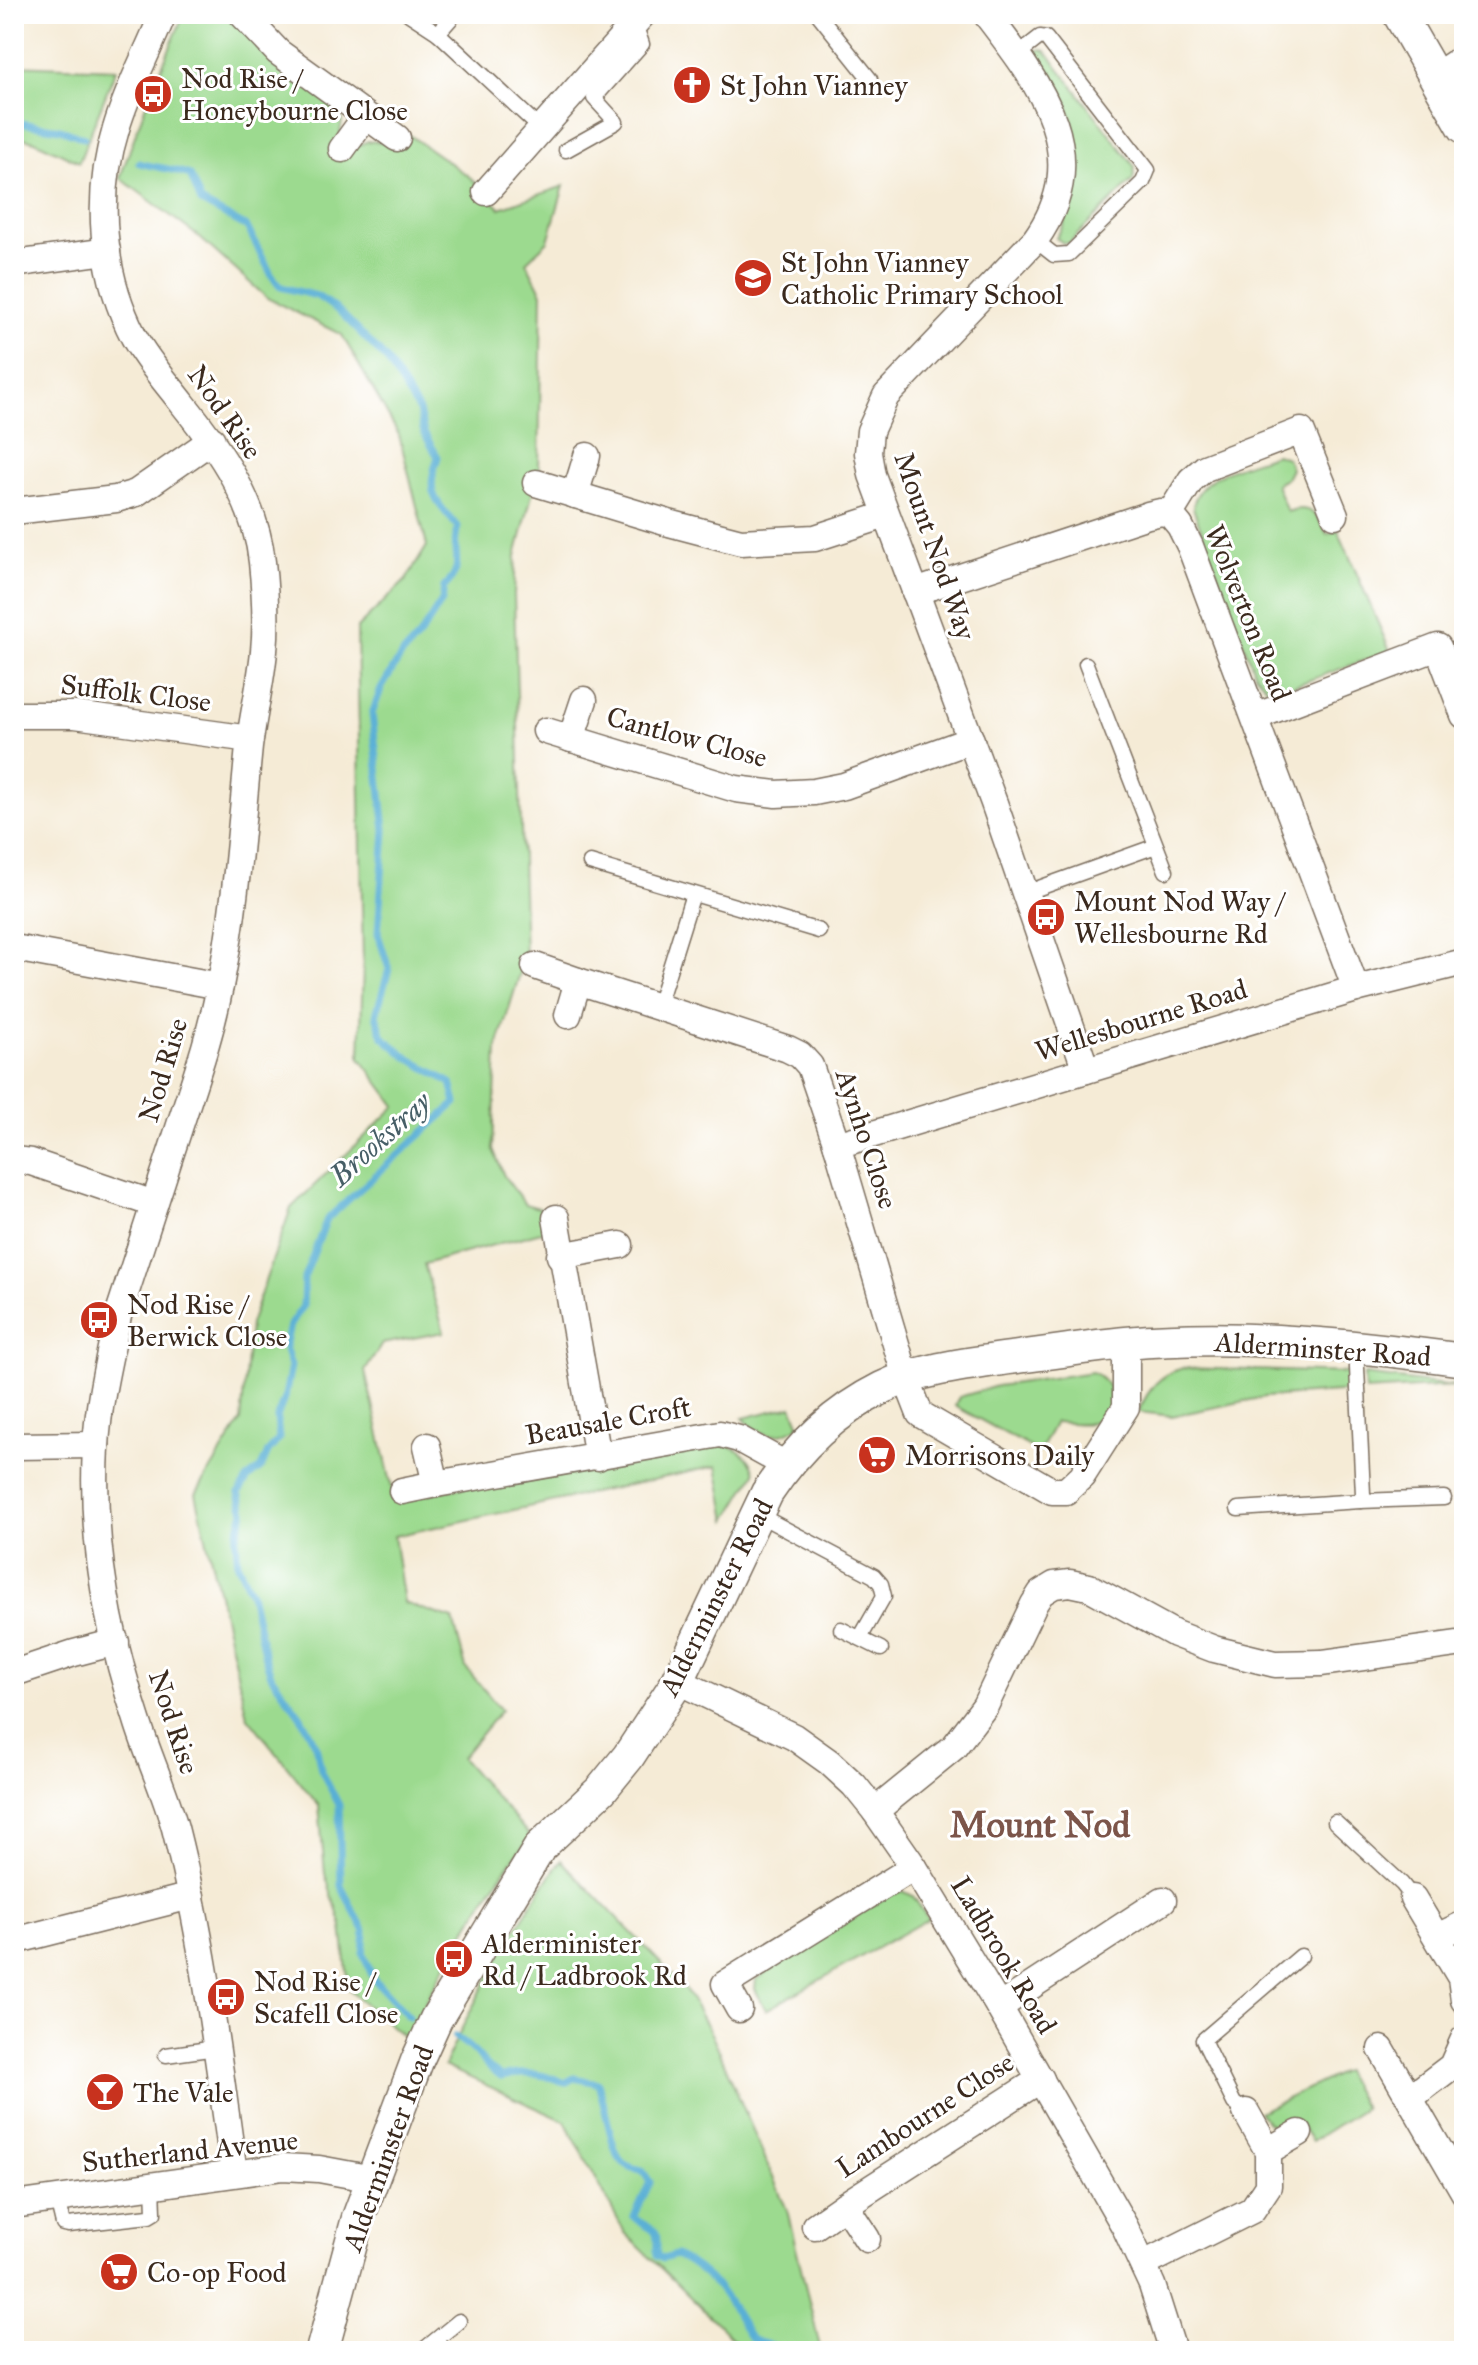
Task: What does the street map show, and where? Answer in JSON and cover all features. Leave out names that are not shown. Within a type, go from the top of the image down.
[{"type":"street","name":"Nod Rise","points":[[163,14],[113,140],[105,180],[107,251],[119,302],[135,338],[212,440],[251,516],[262,557],[266,612],[230,927],[220,986],[208,1037],[118,1316],[108,1363],[96,1445],[98,1541],[116,1642],[136,1718],[174,1824],[191,1896],[234,2173]]},
{"type":"street","points":[[242,14],[278,52],[397,138]]},
{"type":"street","name":"Mount Nod Way","points":[[986,14],[1046,99],[1059,143],[1062,166],[1060,188],[1035,240],[898,381],[876,414],[870,431],[868,453],[886,515],[971,740],[1086,1070]]},
{"type":"street","points":[[1399,14],[1464,127]]},
{"type":"street","points":[[486,192],[639,19]]},
{"type":"street","points":[[1436,76],[1464,57]]},
{"type":"street","points":[[342,149],[366,116]]},
{"type":"street","points":[[14,264],[107,251]]},
{"type":"street","points":[[1170,514],[1191,480],[1205,468],[1301,431],[1335,515]]},
{"type":"street","points":[[14,511],[116,499],[136,493],[212,440]]},
{"type":"street","points":[[575,495],[587,456]]},
{"type":"street","points":[[536,483],[741,542],[815,538],[886,515]]},
{"type":"street","name":"Wolverton Road","points":[[915,592],[1148,515],[1161,512],[1170,514],[1190,546],[1356,989]]},
{"type":"street","points":[[1255,717],[1438,647],[1464,715]]},
{"type":"street","name":"Cantlow Close","points":[[571,739],[584,700]]},
{"type":"street","name":"Suffolk Close","points":[[14,715],[75,715],[250,739]]},
{"type":"street","name":"Cantlow Close","points":[[546,731],[736,789],[776,794],[814,792],[844,786],[971,740]]},
{"type":"street","points":[[14,948],[220,986]]},
{"type":"street","name":"Wellesbourne Road","points":[[837,1145],[1356,989],[1464,962]]},
{"type":"street","name":"Aynho Close","points":[[535,966],[800,1055],[810,1066],[837,1145],[906,1378],[920,1414],[1052,1491],[1066,1491],[1082,1476],[1126,1407],[1126,1343]]},
{"type":"street","points":[[568,1015],[578,981]]},
{"type":"street","points":[[14,1160],[31,1162],[154,1204]]},
{"type":"street","points":[[556,1218],[560,1256],[598,1457]]},
{"type":"street","points":[[560,1256],[620,1245]]},
{"type":"street","name":"Alderminster Road","points":[[322,2351],[358,2218],[436,2019],[540,1847],[601,1790],[628,1757],[678,1681],[756,1513],[786,1465],[818,1431],[858,1402],[906,1378],[970,1363],[1126,1343],[1217,1341],[1356,1347],[1464,1360]]},
{"type":"street","name":"Beausale Croft","points":[[402,1491],[720,1434],[739,1439],[786,1465]]},
{"type":"street","points":[[14,1446],[96,1445]]},
{"type":"street","points":[[427,1446],[436,1484]]},
{"type":"street","points":[[875,1811],[954,1747],[985,1706],[1034,1604],[1041,1593],[1054,1585],[1070,1583],[1089,1587],[1175,1634],[1214,1649],[1275,1664],[1322,1663],[1464,1643]]},
{"type":"street","points":[[14,1673],[116,1642]]},
{"type":"street","name":"Ladbrook Road","points":[[678,1681],[794,1737],[829,1762],[875,1811],[914,1867],[999,2007],[1144,2264],[1173,2351]]},
{"type":"street","points":[[739,2009],[725,1984],[914,1867]]},
{"type":"street","points":[[14,1941],[191,1896]]},
{"type":"street","points":[[1413,1898],[1461,1978],[1464,2000]]},
{"type":"street","points":[[999,2007],[1163,1900]]},
{"type":"street","points":[[1437,1937],[1464,1924]]},
{"type":"street","points":[[1410,2098],[1452,2066],[1464,2039]]},
{"type":"street","points":[[1381,2049],[1464,2192]]},
{"type":"street","name":"Lambourne Close","points":[[815,2226],[1041,2079]]},
{"type":"street","points":[[1144,2264],[1252,2210],[1268,2186],[1268,2151],[1246,2112]]},
{"type":"street","points":[[1268,2151],[1299,2133]]},
{"type":"street","name":"Sutherland Avenue","points":[[14,2205],[283,2167],[319,2169],[373,2179]]},
{"type":"street","name":"Lambourne Close","points":[[845,2205],[867,2239]]},
{"type":"lane","points":[[409,14],[438,33],[540,128]]},
{"type":"lane","points":[[438,33],[455,14]]},
{"type":"lane","points":[[818,14],[870,79]]},
{"type":"lane","points":[[566,150],[616,122],[594,98],[642,44],[639,19]]},
{"type":"lane","points":[[1017,55],[1040,37],[1046,38],[1148,170],[1143,182],[1069,254],[1054,255],[1035,240]]},
{"type":"lane","points":[[1086,664],[1166,871]]},
{"type":"lane","points":[[1025,893],[1156,846]]},
{"type":"lane","points":[[590,863],[819,931]]},
{"type":"lane","points":[[658,1006],[693,894]]},
{"type":"lane","points":[[1356,1347],[1363,1494],[1360,1501]]},
{"type":"lane","points":[[1238,1509],[1444,1498]]},
{"type":"lane","points":[[756,1513],[874,1576],[881,1584],[884,1596],[860,1638]]},
{"type":"lane","points":[[841,1629],[881,1649]]},
{"type":"lane","points":[[1335,1822],[1413,1898]]},
{"type":"lane","points":[[1246,2112],[1234,2103],[1203,2040],[1301,1956]]},
{"type":"lane","points":[[166,2055],[216,2048]]},
{"type":"lane","points":[[422,2351],[459,2321]]},
{"type":"green space","points":[[184,14],[234,14],[337,107],[342,120],[340,133],[357,146],[368,141],[384,142],[402,130],[471,178],[500,208],[564,186],[548,241],[526,262],[542,293],[539,468],[516,556],[514,595],[525,957],[497,1047],[493,1149],[504,1176],[525,1204],[549,1209],[545,1231],[424,1264],[444,1332],[382,1344],[365,1371],[395,1500],[712,1441],[739,1451],[749,1460],[755,1473],[727,1520],[717,1466],[394,1536],[404,1603],[453,1619],[466,1668],[501,1710],[461,1758],[531,1837],[479,1909],[406,2039],[349,1990],[342,1926],[325,1874],[319,1806],[247,1716],[196,1494],[241,1421],[250,1324],[291,1208],[396,1106],[360,1058],[363,965],[357,628],[406,580],[427,546],[399,435],[342,335],[267,298],[199,237],[120,178],[145,107]]},
{"type":"green space","points":[[1040,49],[1046,51],[1135,167],[1133,180],[1069,243],[1056,238],[1071,203],[1077,164],[1076,145],[1068,106],[1058,84],[1036,52]]},
{"type":"green space","points":[[14,65],[116,69],[79,162],[35,141],[14,136]]},
{"type":"green space","points":[[1276,454],[1287,458],[1291,469],[1286,479],[1276,484],[1287,512],[1307,510],[1316,516],[1327,534],[1338,530],[1390,651],[1277,692],[1268,689],[1255,674],[1193,508],[1197,496],[1213,478]]},
{"type":"green space","points":[[1183,1368],[1352,1373],[1353,1391],[1265,1397],[1172,1416],[1138,1412],[1155,1384]]},
{"type":"green space","points":[[1092,1372],[1100,1376],[1110,1389],[1112,1396],[1108,1410],[1091,1422],[1055,1422],[1039,1452],[955,1406],[959,1397],[997,1386]]},
{"type":"green space","points":[[1364,1375],[1454,1386],[1365,1391]]},
{"type":"green space","points":[[792,1406],[800,1425],[777,1435],[756,1430],[743,1418]]},
{"type":"green space","points":[[561,1860],[685,1988],[714,2039],[787,2210],[821,2351],[745,2351],[625,2233],[565,2121],[444,2066],[498,1960]]},
{"type":"green space","points":[[903,1891],[913,1896],[928,1919],[766,2010],[755,1989],[756,1979],[891,1894]]},
{"type":"green space","points":[[1344,2071],[1364,2108],[1312,2141],[1299,2123],[1282,2131],[1267,2122],[1259,2112]]},
{"type":"waterway","name":"Brookstray","points":[[14,122],[60,129],[84,138]]},
{"type":"waterway","name":"Brookstray","points":[[139,163],[190,175],[201,202],[247,227],[272,276],[281,287],[317,296],[339,311],[386,359],[419,411],[424,433],[438,457],[432,479],[434,495],[458,527],[455,544],[457,565],[444,587],[442,601],[420,635],[401,656],[381,689],[372,714],[385,830],[378,934],[389,969],[376,1015],[383,1037],[407,1057],[451,1083],[456,1103],[327,1219],[304,1278],[303,1306],[290,1325],[285,1347],[291,1366],[277,1417],[279,1439],[268,1452],[261,1468],[248,1478],[239,1493],[244,1512],[236,1539],[238,1565],[251,1593],[272,1677],[300,1715],[316,1745],[321,1770],[339,1805],[341,1886],[365,1932],[363,1954],[373,1978],[409,2017]]},
{"type":"waterway","points":[[455,2037],[501,2077],[534,2074],[565,2083],[574,2078],[598,2083],[619,2158],[626,2165],[642,2170],[650,2182],[634,2217],[656,2234],[657,2256],[663,2259],[676,2255],[701,2271],[720,2290],[750,2338],[783,2351]]},
{"type":"place","name":"St John Vianney","points":[[692,85]]},
{"type":"place","name":"Nod Rise / Honeybourne Close","points":[[153,94]]},
{"type":"place","name":"St John Vianney Catholic Primary School","points":[[753,278]]},
{"type":"place","name":"Mount Nod Way / Wellesbourne Rd","points":[[1046,917]]},
{"type":"place","name":"Nod Rise / Berwick Close","points":[[99,1320]]},
{"type":"place","name":"Morrisons Daily","points":[[877,1455]]},
{"type":"place","name":"Alderminister Rd / Ladbrook Rd","points":[[454,1959]]},
{"type":"place","name":"Nod Rise / Scafell Close","points":[[226,1997]]},
{"type":"place","name":"The Vale","points":[[105,2092]]},
{"type":"place","name":"Co-op Food","points":[[119,2272]]},
{"type":"district","name":"Mount Nod","points":[[1040,1825]]}]
